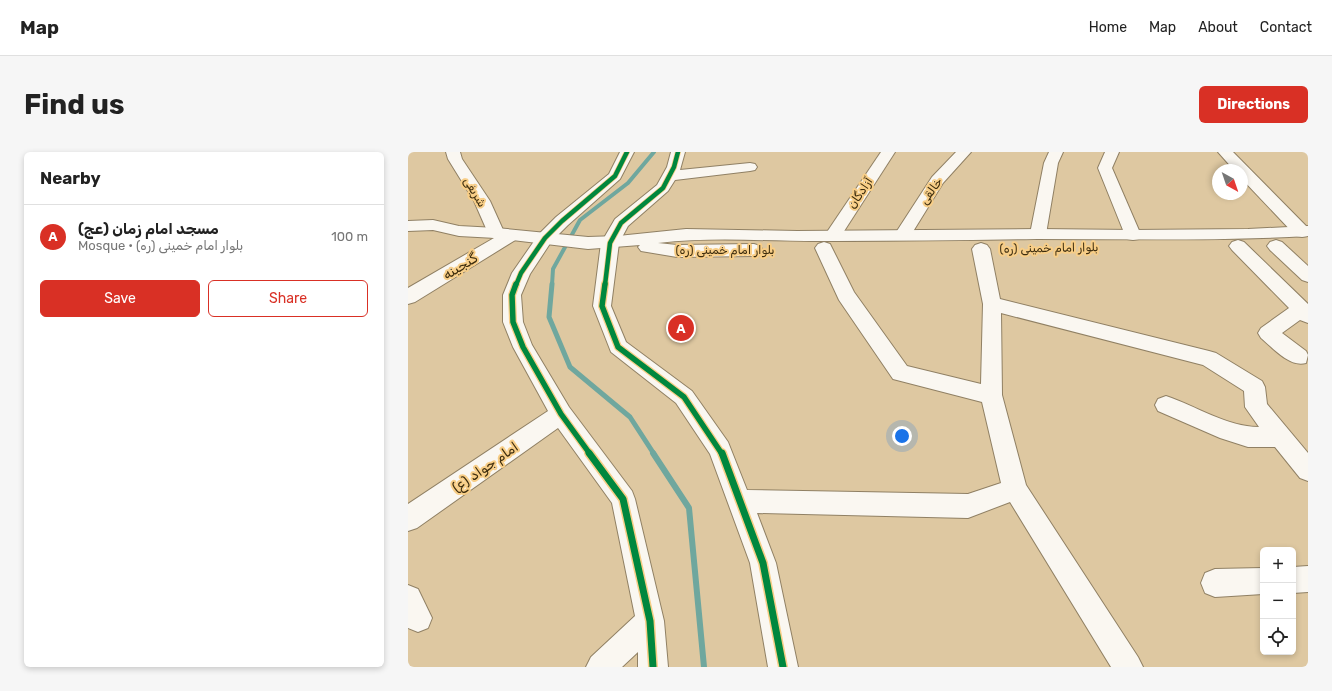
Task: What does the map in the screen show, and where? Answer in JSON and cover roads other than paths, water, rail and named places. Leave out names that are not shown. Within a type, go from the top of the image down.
[{"type":"street","name":"شریفی","points":[[453,152],[455,159],[504,234]]},
{"type":"street","points":[[627,152],[615,176],[562,221],[521,273],[512,296],[513,322],[523,347],[561,414],[623,499],[650,621],[653,667]]},
{"type":"street","points":[[678,152],[674,167],[663,188],[621,224],[605,243],[602,306],[618,347],[684,397],[720,449],[763,563],[783,667]]},
{"type":"street","name":"آزادگان","points":[[828,242],[888,152]]},
{"type":"street","name":"خالقی","points":[[903,234],[937,180],[964,152]]},
{"type":"street","points":[[1038,234],[1051,163],[1056,152]]},
{"type":"street","points":[[1112,152],[1105,168],[1133,235]]},
{"type":"street","points":[[1225,152],[1306,236]]},
{"type":"street","points":[[670,176],[750,167]]},
{"type":"street","points":[[408,226],[433,225],[459,231]]},
{"type":"street","name":"بلوار امام خمینی (ره)","points":[[459,231],[605,243],[677,251],[828,242],[903,234],[1248,234],[1306,236]]},
{"type":"street","points":[[408,240],[423,240],[459,231]]},
{"type":"street","name":"گنجینه","points":[[408,297],[504,234]]},
{"type":"street","name":"بلوار امام خمینی (ره)","points":[[828,242],[982,249],[1276,246],[1306,236]]},
{"type":"street","points":[[828,242],[846,295],[900,373],[992,395]]},
{"type":"street","points":[[1238,246],[1304,313],[1268,333],[1299,357]]},
{"type":"street","points":[[1276,246],[1308,276]]},
{"type":"street","points":[[982,249],[992,304],[992,395],[1015,489],[1128,667]]},
{"type":"street","points":[[992,304],[1209,359],[1254,387],[1256,407],[1308,470]]},
{"type":"street","points":[[1166,405],[1228,431],[1248,436],[1281,437]]},
{"type":"street","name":"امام جواد (ع)","points":[[408,519],[561,414]]},
{"type":"street","points":[[740,501],[968,506],[1015,489]]},
{"type":"street","points":[[1296,580],[1308,579]]},
{"type":"street","points":[[1215,582],[1260,581]]},
{"type":"street","points":[[601,667],[650,621]]},
{"type":"waterway","points":[[552,285],[553,269],[580,220],[628,183],[654,152]]},
{"type":"waterway","points":[[552,284],[549,317],[570,367],[630,417],[654,454]]},
{"type":"waterway","points":[[653,453],[689,508],[704,667]]},
{"type":"place","name":"مسجد امام زمان (عج)","points":[[681,328]]}]
